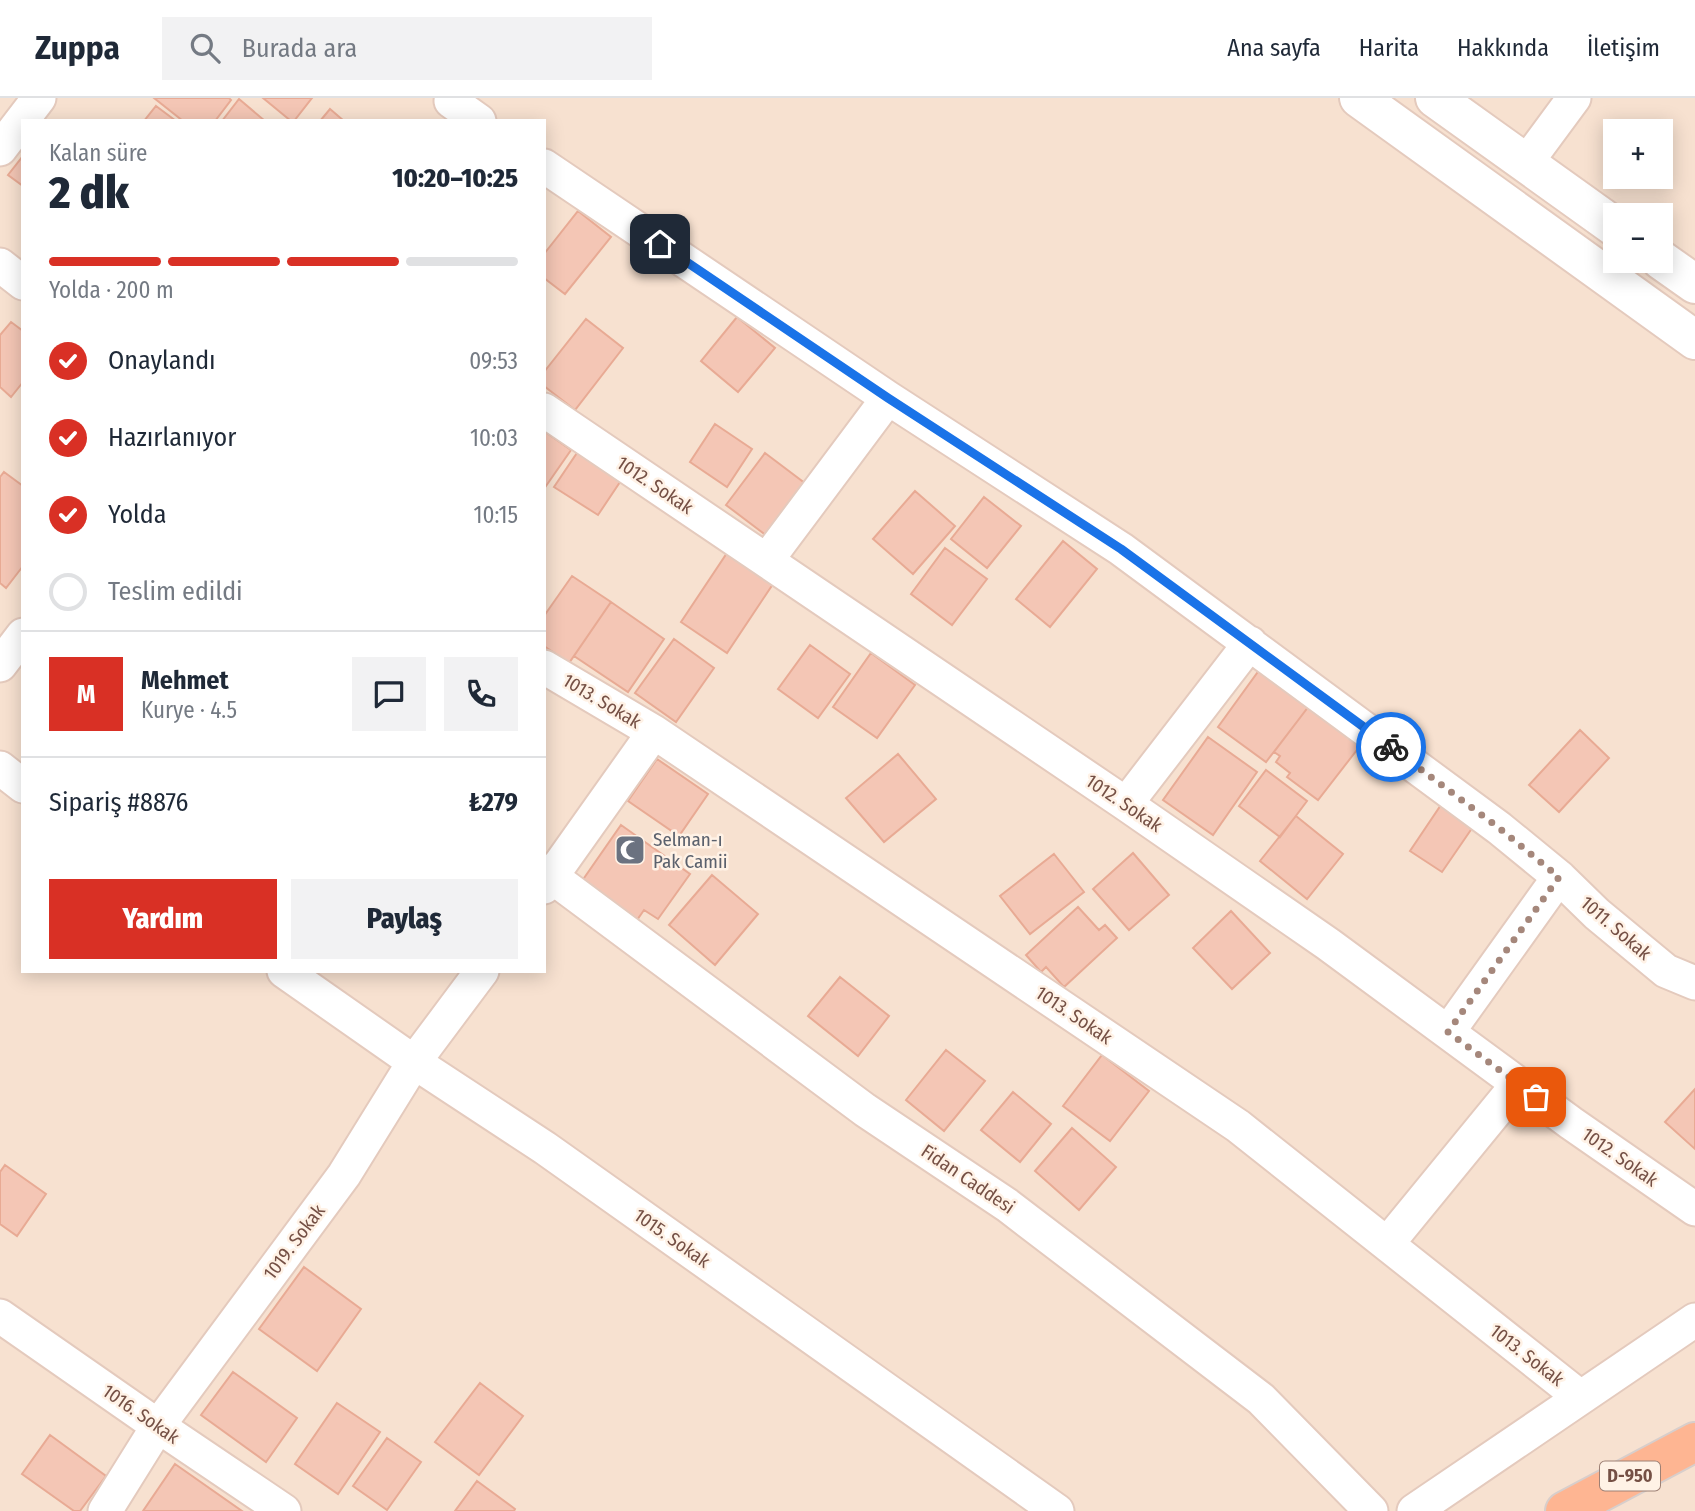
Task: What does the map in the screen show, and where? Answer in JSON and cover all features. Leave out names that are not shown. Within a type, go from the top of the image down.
[{"type":"highway","name":"D-950","points":[[1565,1511],[1695,1442]]},
{"type":"street","points":[[23,119],[39,98]]},
{"type":"street","points":[[1359,98],[1695,340]]},
{"type":"street","points":[[1435,98],[1603,218]]},
{"type":"street","points":[[1526,163],[1574,98]]},
{"type":"street","points":[[446,107],[474,119]]},
{"type":"street","points":[[0,149],[21,122]]},
{"type":"street","name":"1011. Sokak","points":[[546,167],[888,398],[1121,549],[1489,820],[1666,971],[1695,983]]},
{"type":"street","points":[[0,265],[21,281]]},
{"type":"street","points":[[1673,268],[1695,284]]},
{"type":"street","points":[[766,560],[888,398]]},
{"type":"street","name":"1012. Sokak","points":[[546,412],[1126,804],[1328,944],[1518,1084],[1695,1209]]},
{"type":"street","points":[[0,665],[21,638]]},
{"type":"street","points":[[1126,804],[1250,643]]},
{"type":"street","name":"1013. Sokak","points":[[546,668],[654,732],[1238,1126],[1580,1397]]},
{"type":"street","points":[[547,879],[654,732]]},
{"type":"street","points":[[0,768],[21,784]]},
{"type":"street","points":[[1448,1032],[1559,877]]},
{"type":"street","name":"Fidan Caddesi","points":[[547,879],[865,1110],[1007,1205],[1261,1399],[1371,1511]]},
{"type":"street","name":"1015. Sokak","points":[[287,973],[414,1062],[545,1148],[1057,1511]]},
{"type":"street","name":"1019. Sokak","points":[[104,1511],[158,1426],[344,1175],[414,1062],[481,973]]},
{"type":"street","points":[[1387,1244],[1518,1084]]},
{"type":"street","name":"1016. Sokak","points":[[0,1316],[284,1511]]},
{"type":"street","points":[[1414,1511],[1695,1320]]},
{"type":"shaded area","points":[[0,98],[1695,98],[1695,1511],[0,1511]]},
{"type":"building","points":[[154,98],[231,100],[217,119],[180,119]]},
{"type":"building","points":[[263,98],[312,98],[296,119],[289,119]]},
{"type":"building","points":[[239,99],[263,119],[224,119]]},
{"type":"building","points":[[156,106],[173,119],[146,119]]},
{"type":"building","points":[[330,109],[342,119],[322,119]]},
{"type":"building","points":[[21,159],[21,185],[8,175]]},
{"type":"building","points":[[578,211],[611,237],[565,294],[546,280],[546,251]]},
{"type":"building","points":[[737,317],[775,348],[738,392],[701,361]]},
{"type":"building","points":[[586,319],[623,348],[575,410],[546,388],[546,369]]},
{"type":"building","points":[[11,322],[21,330],[21,384],[11,397],[0,387],[0,335]]},
{"type":"building","points":[[715,424],[752,449],[727,487],[690,462]]},
{"type":"building","points":[[546,432],[571,450],[546,486]]},
{"type":"building","points":[[579,450],[622,479],[598,515],[554,487]]},
{"type":"building","points":[[765,453],[806,484],[767,536],[726,505]]},
{"type":"building","points":[[4,472],[21,485],[21,569],[6,588],[0,583],[0,477]]},
{"type":"building","points":[[915,491],[955,526],[913,574],[873,539]]},
{"type":"building","points":[[984,497],[1021,526],[987,568],[951,539]]},
{"type":"building","points":[[1063,541],[1097,569],[1050,627],[1016,599]]},
{"type":"building","points":[[945,548],[987,579],[952,625],[911,594]]},
{"type":"building","points":[[727,553],[773,584],[727,653],[681,622]]},
{"type":"building","points":[[572,576],[611,602],[569,663],[546,647],[546,613]]},
{"type":"building","points":[[611,602],[664,639],[628,692],[574,656]]},
{"type":"building","points":[[674,639],[714,668],[676,722],[635,693]]},
{"type":"building","points":[[810,645],[850,674],[818,718],[778,689]]},
{"type":"building","points":[[871,653],[915,685],[877,738],[833,707]]},
{"type":"building","points":[[1260,669],[1309,706],[1266,762],[1218,727]]},
{"type":"building","points":[[1309,706],[1360,746],[1318,800],[1287,777],[1290,773],[1276,762],[1280,756],[1274,752]]},
{"type":"building","points":[[1580,730],[1609,758],[1559,812],[1529,785]]},
{"type":"building","points":[[1208,737],[1257,772],[1213,835],[1163,800]]},
{"type":"building","points":[[898,754],[936,799],[884,842],[846,798]]},
{"type":"building","points":[[657,759],[708,794],[679,836],[628,801]]},
{"type":"building","points":[[1266,770],[1307,801],[1280,837],[1239,806]]},
{"type":"building","points":[[1447,796],[1479,818],[1442,872],[1410,851]]},
{"type":"building","points":[[1296,816],[1343,854],[1307,899],[1260,861]]},
{"type":"building","name":"Selman-ı Pak Camii","points":[[621,825],[690,874],[658,919],[644,910],[637,920],[582,881]]},
{"type":"building","points":[[1133,853],[1169,895],[1129,930],[1093,889]]},
{"type":"building","points":[[1054,854],[1084,892],[1030,934],[1000,896]]},
{"type":"building","points":[[712,875],[758,914],[715,965],[669,925]]},
{"type":"building","points":[[1078,907],[1099,930],[1105,925],[1117,938],[1064,987],[1046,967],[1041,972],[1026,955]]},
{"type":"building","points":[[1231,911],[1270,953],[1232,989],[1193,948]]},
{"type":"building","points":[[840,977],[889,1016],[858,1056],[808,1016]]},
{"type":"building","points":[[946,1050],[985,1081],[944,1131],[906,1100]]},
{"type":"building","points":[[1102,1055],[1149,1091],[1110,1141],[1063,1106]]},
{"type":"building","points":[[1695,1089],[1695,1149],[1665,1122]]},
{"type":"building","points":[[1013,1092],[1051,1124],[1020,1162],[981,1130]]},
{"type":"building","points":[[1072,1128],[1116,1167],[1079,1210],[1035,1171]]},
{"type":"building","points":[[5,1165],[46,1194],[17,1236],[0,1224],[0,1172]]},
{"type":"building","points":[[304,1267],[361,1309],[317,1371],[259,1329]]},
{"type":"building","points":[[233,1372],[297,1418],[266,1462],[201,1415]]},
{"type":"building","points":[[480,1383],[523,1416],[479,1475],[435,1442]]},
{"type":"building","points":[[337,1403],[380,1432],[338,1494],[295,1464]]},
{"type":"building","points":[[50,1435],[106,1476],[80,1511],[74,1511],[22,1474]]},
{"type":"building","points":[[387,1438],[421,1462],[387,1510],[353,1486]]},
{"type":"building","points":[[175,1464],[242,1511],[143,1511]]},
{"type":"building","points":[[477,1481],[515,1509],[514,1511],[455,1511]]},
{"type":"way so far","points":[[1391,747],[1559,877],[1448,1032],[1536,1097]]},
{"type":"place","name":"Selman-ı Pak Camii","points":[[630,850]]},
{"type":"route","points":[[660,244],[888,398],[1121,549],[1391,747]]}]
